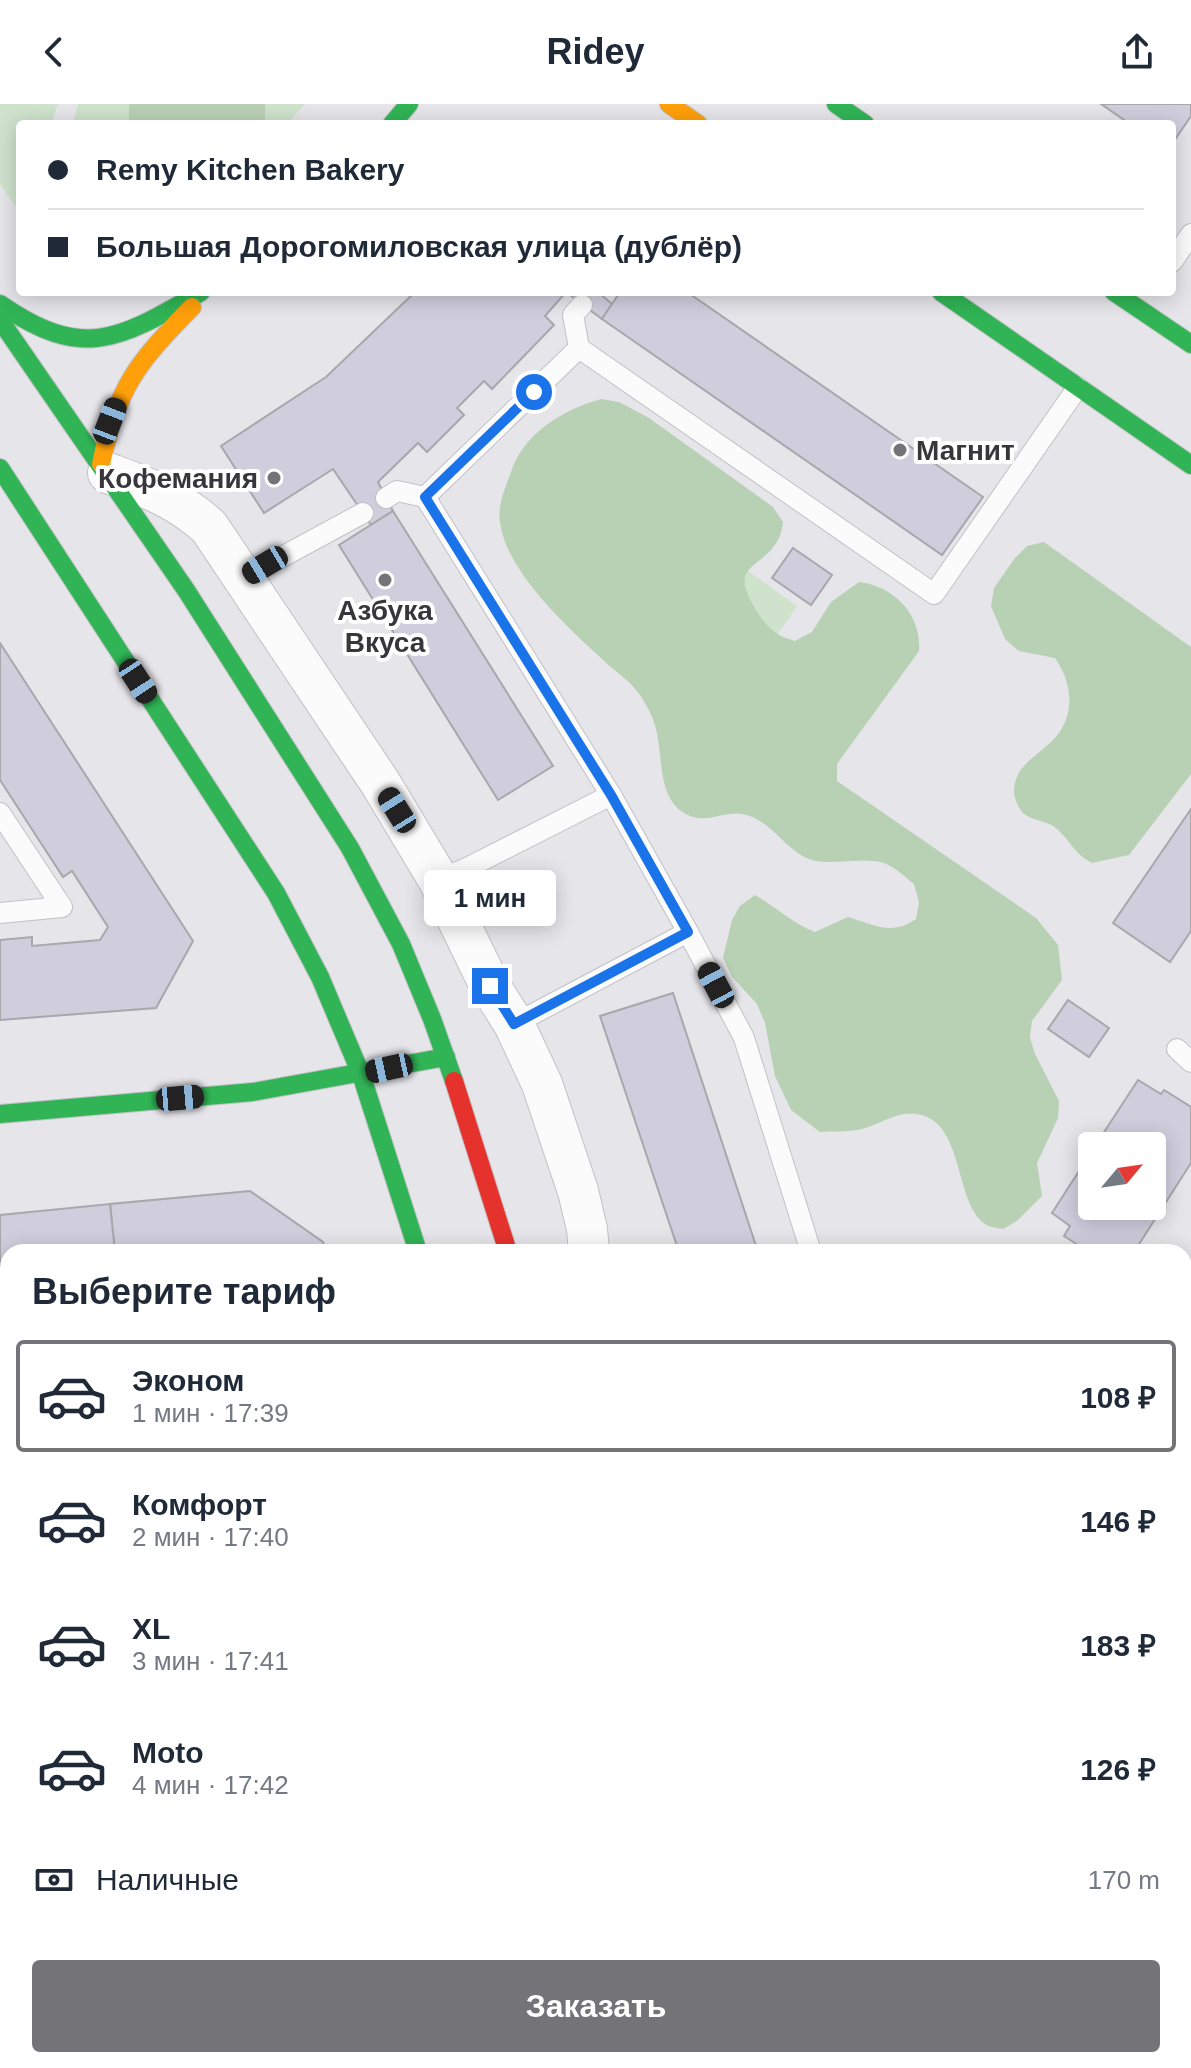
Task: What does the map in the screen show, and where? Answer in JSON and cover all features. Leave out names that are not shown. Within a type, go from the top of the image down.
[{"type":"main road","points":[[395,120],[409,104]]},
{"type":"main road","points":[[669,104],[692,120]]},
{"type":"main road","points":[[836,104],[859,120]]},
{"type":"main road","points":[[0,304],[24,323],[49,335],[80,341],[108,336],[156,318],[197,296]]},
{"type":"main road","points":[[104,469],[110,421],[120,396],[168,332],[200,296]]},
{"type":"main road","points":[[947,296],[1191,465]]},
{"type":"main road","points":[[1120,296],[1191,344]]},
{"type":"main road","points":[[0,320],[246,680],[367,878],[400,942],[446,1057],[505,1244]]},
{"type":"main road","points":[[0,468],[276,893],[320,977],[361,1074],[415,1244]]},
{"type":"main road","points":[[0,1114],[253,1092],[446,1057]]},
{"type":"street","points":[[104,469],[187,507],[209,527],[381,784],[438,879],[542,1084],[578,1191],[588,1244]]},
{"type":"lane","points":[[1176,256],[1191,234]]},
{"type":"lane","points":[[1140,309],[1149,296]]},
{"type":"lane","points":[[582,305],[573,315],[579,348],[934,594],[1078,387]]},
{"type":"lane","points":[[425,497],[579,348]]},
{"type":"lane","points":[[386,498],[397,491],[425,497],[611,795],[744,1038],[808,1244]]},
{"type":"lane","points":[[245,577],[363,513]]},
{"type":"lane","points":[[438,879],[463,870],[611,795]]},
{"type":"lane","points":[[0,813],[62,907],[0,913]]},
{"type":"lane","points":[[514,1024],[688,932]]},
{"type":"green space","points":[[0,104],[58,104],[52,120],[16,120],[16,207],[0,184]]},
{"type":"green space","points":[[78,104],[305,104],[291,120],[74,120]]},
{"type":"green space","points":[[129,104],[265,104],[265,120],[129,120]]},
{"type":"green space","points":[[601,399],[619,402],[649,418],[773,507],[783,522],[780,536],[771,550],[749,569],[745,584],[757,612],[778,634],[795,641],[812,632],[831,602],[859,582],[884,589],[911,614],[919,638],[919,651],[837,764],[837,781],[1036,918],[1058,945],[1062,980],[1032,1021],[1030,1038],[1059,1101],[1058,1118],[1037,1163],[1042,1196],[1017,1221],[1003,1229],[987,1225],[975,1214],[952,1149],[936,1122],[913,1113],[857,1130],[820,1132],[791,1110],[775,1076],[765,1023],[757,1004],[732,977],[723,958],[732,920],[740,906],[755,895],[799,925],[815,932],[848,917],[891,928],[916,919],[919,902],[914,884],[884,863],[867,860],[829,862],[802,856],[752,817],[735,814],[702,818],[678,809],[671,800],[664,779],[655,724],[640,695],[551,610],[519,569],[508,548],[501,527],[500,507],[517,458],[546,425],[572,410]]},
{"type":"green space","points":[[1044,542],[1191,647],[1191,774],[1129,855],[1092,863],[1080,855],[1054,826],[1023,813],[1014,793],[1021,769],[1050,743],[1064,723],[1068,713],[1069,690],[1055,658],[1019,651],[1005,639],[991,606],[994,588],[1015,558],[1027,546]]},
{"type":"green space","points":[[724,554],[797,606],[768,648]]},
{"type":"building","points":[[1101,104],[1191,104],[1191,116],[1176,138],[1176,120],[1124,120]]},
{"type":"building","points":[[411,296],[562,296],[545,316],[554,325],[492,389],[484,381],[457,408],[464,415],[427,452],[418,443],[378,482],[393,511],[371,525],[333,469],[264,513],[221,446],[326,377]]},
{"type":"building","points":[[571,296],[603,296],[612,304],[602,319]]},
{"type":"building","points":[[617,296],[693,296],[983,497],[942,555],[602,319]]},
{"type":"building","points":[[393,511],[553,766],[498,800],[339,545]]},
{"type":"building","points":[[793,548],[832,575],[811,605],[772,578]]},
{"type":"building","points":[[0,643],[193,941],[156,1008],[0,1020],[0,940],[32,937],[32,946],[100,940],[108,927],[72,871],[63,877],[0,780]]},
{"type":"building","points":[[1191,809],[1191,931],[1170,962],[1113,923]]},
{"type":"building","points":[[673,993],[755,1244],[676,1244],[600,1016]]},
{"type":"building","points":[[1068,1000],[1109,1028],[1089,1057],[1048,1029]]},
{"type":"building","points":[[1138,1080],[1161,1094],[1164,1090],[1191,1107],[1191,1163],[1166,1202],[1166,1132],[1104,1132]]},
{"type":"building","points":[[1078,1173],[1078,1220],[1154,1220],[1139,1244],[1076,1244],[1064,1236],[1070,1226],[1052,1213]]},
{"type":"building","points":[[250,1191],[324,1244],[114,1244],[110,1204]]},
{"type":"building","points":[[110,1204],[114,1244],[0,1244],[0,1215]]},
{"type":"traffic: fast","points":[[395,120],[409,104]]},
{"type":"traffic: fast","points":[[836,104],[859,120]]},
{"type":"traffic: fast","points":[[0,304],[29,322],[55,333],[79,338],[124,332],[194,296]]},
{"type":"traffic: fast","points":[[947,296],[1191,465]]},
{"type":"traffic: fast","points":[[1120,296],[1191,344]]},
{"type":"traffic: fast","points":[[0,320],[186,590],[350,848],[401,944],[454,1081]]},
{"type":"traffic: fast","points":[[0,468],[276,893],[320,977],[361,1074],[415,1244]]},
{"type":"traffic: fast","points":[[0,1114],[253,1092],[446,1057]]},
{"type":"traffic: slow","points":[[669,104],[692,120]]},
{"type":"traffic: slow","points":[[101,464],[114,415],[132,377],[157,344],[192,307]]},
{"type":"traffic: jam","points":[[454,1081],[505,1244]]},
{"type":"place","name":"Магнит","points":[[900,450]]},
{"type":"place","name":"Кофемания","points":[[274,478]]},
{"type":"place","name":"Азбука Вкуса","points":[[385,580]]},
{"type":"route","points":[[490,986],[514,1024],[688,932],[611,795],[425,497],[534,392]]}]
